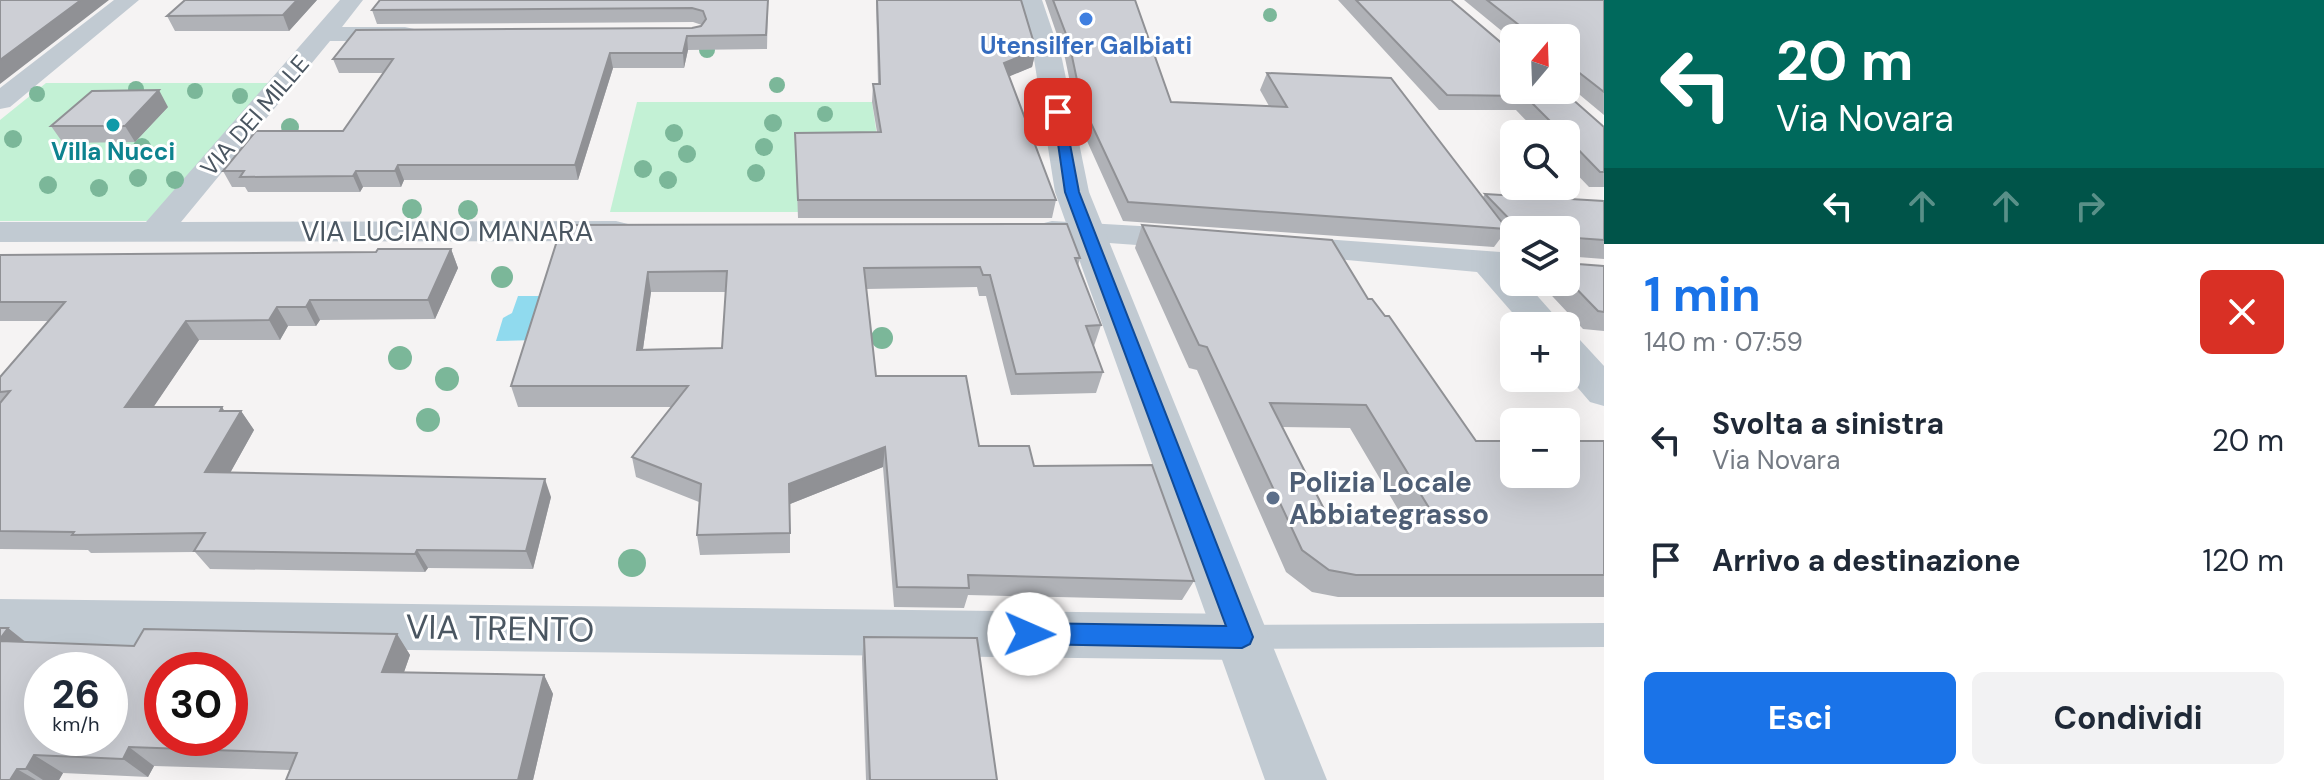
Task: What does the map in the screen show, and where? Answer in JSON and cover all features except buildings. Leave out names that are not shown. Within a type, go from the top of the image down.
[{"type":"street","points":[[0,101],[128,0]]},
{"type":"street","name":"VIA DEI MILLE","points":[[156,231],[352,0]]},
{"type":"street","points":[[1029,0],[1048,59],[1072,192],[1296,780]]},
{"type":"street","points":[[325,34],[421,33]]},
{"type":"street","name":"VIA LUCIANO MANARA","points":[[0,232],[651,231]]},
{"type":"street","points":[[1019,231],[1086,231],[1500,263]]},
{"type":"street","points":[[1580,365],[1604,392]]},
{"type":"street","name":"VIA TRENTO","points":[[0,622],[1242,637]]},
{"type":"lane","points":[[1242,637],[1604,635]]},
{"type":"green space","points":[[46,83],[276,83],[157,221],[0,221],[0,120]]},
{"type":"green space","points":[[637,102],[872,102],[877,136],[838,212],[610,212]]},
{"type":"water","points":[[518,296],[548,296],[536,340],[496,341],[503,318],[512,313]]},
{"type":"place","name":"Utensilfer Galbiati","points":[[1086,19]]},
{"type":"place","name":"Villa Nucci","points":[[113,125]]},
{"type":"place","name":"Polizia Locale Abbiategrasso","points":[[1273,498]]},
{"type":"route","points":[[1029,634],[1242,637],[1072,192],[1058,112]]}]
